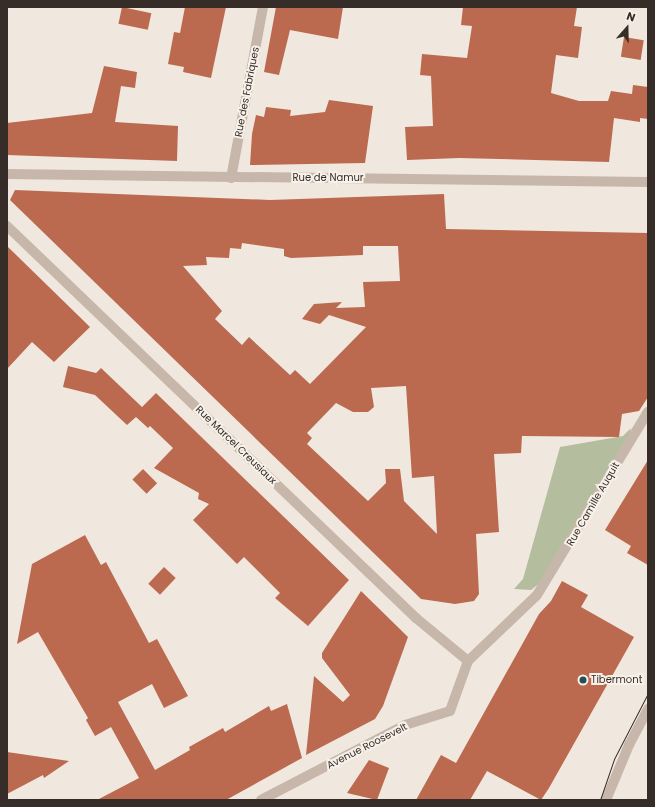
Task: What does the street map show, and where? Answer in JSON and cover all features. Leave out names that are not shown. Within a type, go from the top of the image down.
[{"type":"street","name":"Rue des Fabriques","points":[[231,178],[263,7]]},
{"type":"street","name":"Rue de Namur","points":[[7,174],[231,178],[502,178],[648,182]]},
{"type":"street","name":"Rue Marcel Creusiaux","points":[[7,226],[416,618],[468,661]]},
{"type":"street","name":"Rue Camille Auquit","points":[[468,661],[537,595],[648,412]]},
{"type":"street","name":"Avenue Roosevelt","points":[[261,800],[405,725],[450,710],[468,661]]},
{"type":"street","points":[[606,800],[629,745],[648,709]]},
{"type":"green space","points":[[631,428],[626,447],[552,573],[531,590],[514,589],[523,579],[560,447],[623,436]]},
{"type":"building","points":[[122,7],[151,13],[148,30],[118,24]]},
{"type":"building","points":[[185,7],[226,7],[211,78],[183,72],[184,67],[168,64],[174,32],[180,33]]},
{"type":"building","points":[[276,7],[343,7],[338,39],[290,30],[279,75],[264,72]]},
{"type":"building","points":[[463,7],[577,7],[574,26],[582,27],[578,58],[556,55],[551,93],[579,101],[608,101],[611,91],[632,94],[633,85],[648,87],[648,119],[640,118],[640,122],[614,118],[609,162],[459,158],[407,160],[405,127],[433,126],[431,76],[420,75],[422,54],[467,58],[472,26],[461,25]]},
{"type":"building","points":[[624,37],[644,40],[641,60],[621,57]]},
{"type":"building","points":[[104,66],[137,72],[135,88],[121,86],[115,122],[178,126],[177,161],[7,155],[7,123],[92,113]]},
{"type":"building","points":[[329,100],[373,106],[365,163],[250,165],[252,134],[256,115],[264,117],[266,107],[291,110],[290,116],[325,112]]},
{"type":"building","points":[[15,190],[270,200],[444,194],[446,229],[648,233],[648,397],[639,411],[622,414],[619,437],[522,436],[521,453],[494,454],[499,532],[476,534],[479,594],[474,601],[455,604],[421,599],[10,200]],"holes":[[[242,243],[284,249],[284,256],[291,258],[363,255],[363,246],[398,246],[400,281],[363,282],[365,307],[336,308],[342,302],[314,304],[302,319],[320,324],[329,315],[366,327],[310,384],[295,370],[290,375],[249,337],[242,345],[215,319],[222,311],[183,266],[207,265],[206,257],[229,258],[230,248],[241,249]],[[406,386],[412,478],[434,476],[437,534],[404,501],[400,469],[385,469],[386,483],[368,501],[307,444],[312,438],[307,433],[336,403],[353,412],[368,412],[374,407],[371,388]]]},
{"type":"building","points":[[7,246],[90,327],[54,362],[32,342],[7,369]]},
{"type":"building","points":[[68,366],[96,373],[101,368],[142,407],[156,393],[349,580],[308,626],[275,598],[280,593],[244,557],[237,564],[193,520],[209,504],[198,499],[199,493],[154,468],[173,448],[150,426],[148,428],[136,417],[127,425],[95,395],[63,387]]},
{"type":"building","points":[[648,460],[648,565],[627,553],[631,546],[605,530]]},
{"type":"building","points":[[143,469],[157,483],[147,494],[132,480]]},
{"type":"building","points":[[85,535],[101,565],[106,562],[149,643],[157,639],[188,696],[164,708],[152,684],[118,702],[155,770],[190,750],[189,747],[223,728],[225,732],[269,706],[271,711],[287,704],[302,758],[226,800],[97,800],[139,778],[111,727],[95,736],[86,720],[88,718],[38,632],[17,644],[32,564]]},
{"type":"building","points":[[164,567],[176,578],[160,595],[148,584]]},
{"type":"building","points":[[562,581],[588,595],[581,607],[634,637],[541,800],[487,771],[470,800],[416,800],[441,755],[456,763],[539,614],[551,601]]},
{"type":"building","points":[[361,591],[408,637],[383,706],[375,719],[306,755],[314,676],[343,702],[350,695],[322,658],[322,653]]},
{"type":"building","points":[[7,752],[69,761],[44,778],[43,775],[7,794]]},
{"type":"building","points":[[369,760],[389,768],[377,800],[347,793]]},
{"type":"tram line","points":[[600,800],[614,759],[648,693]]},
{"type":"place","name":"Tibermont","points":[[583,680]]}]
